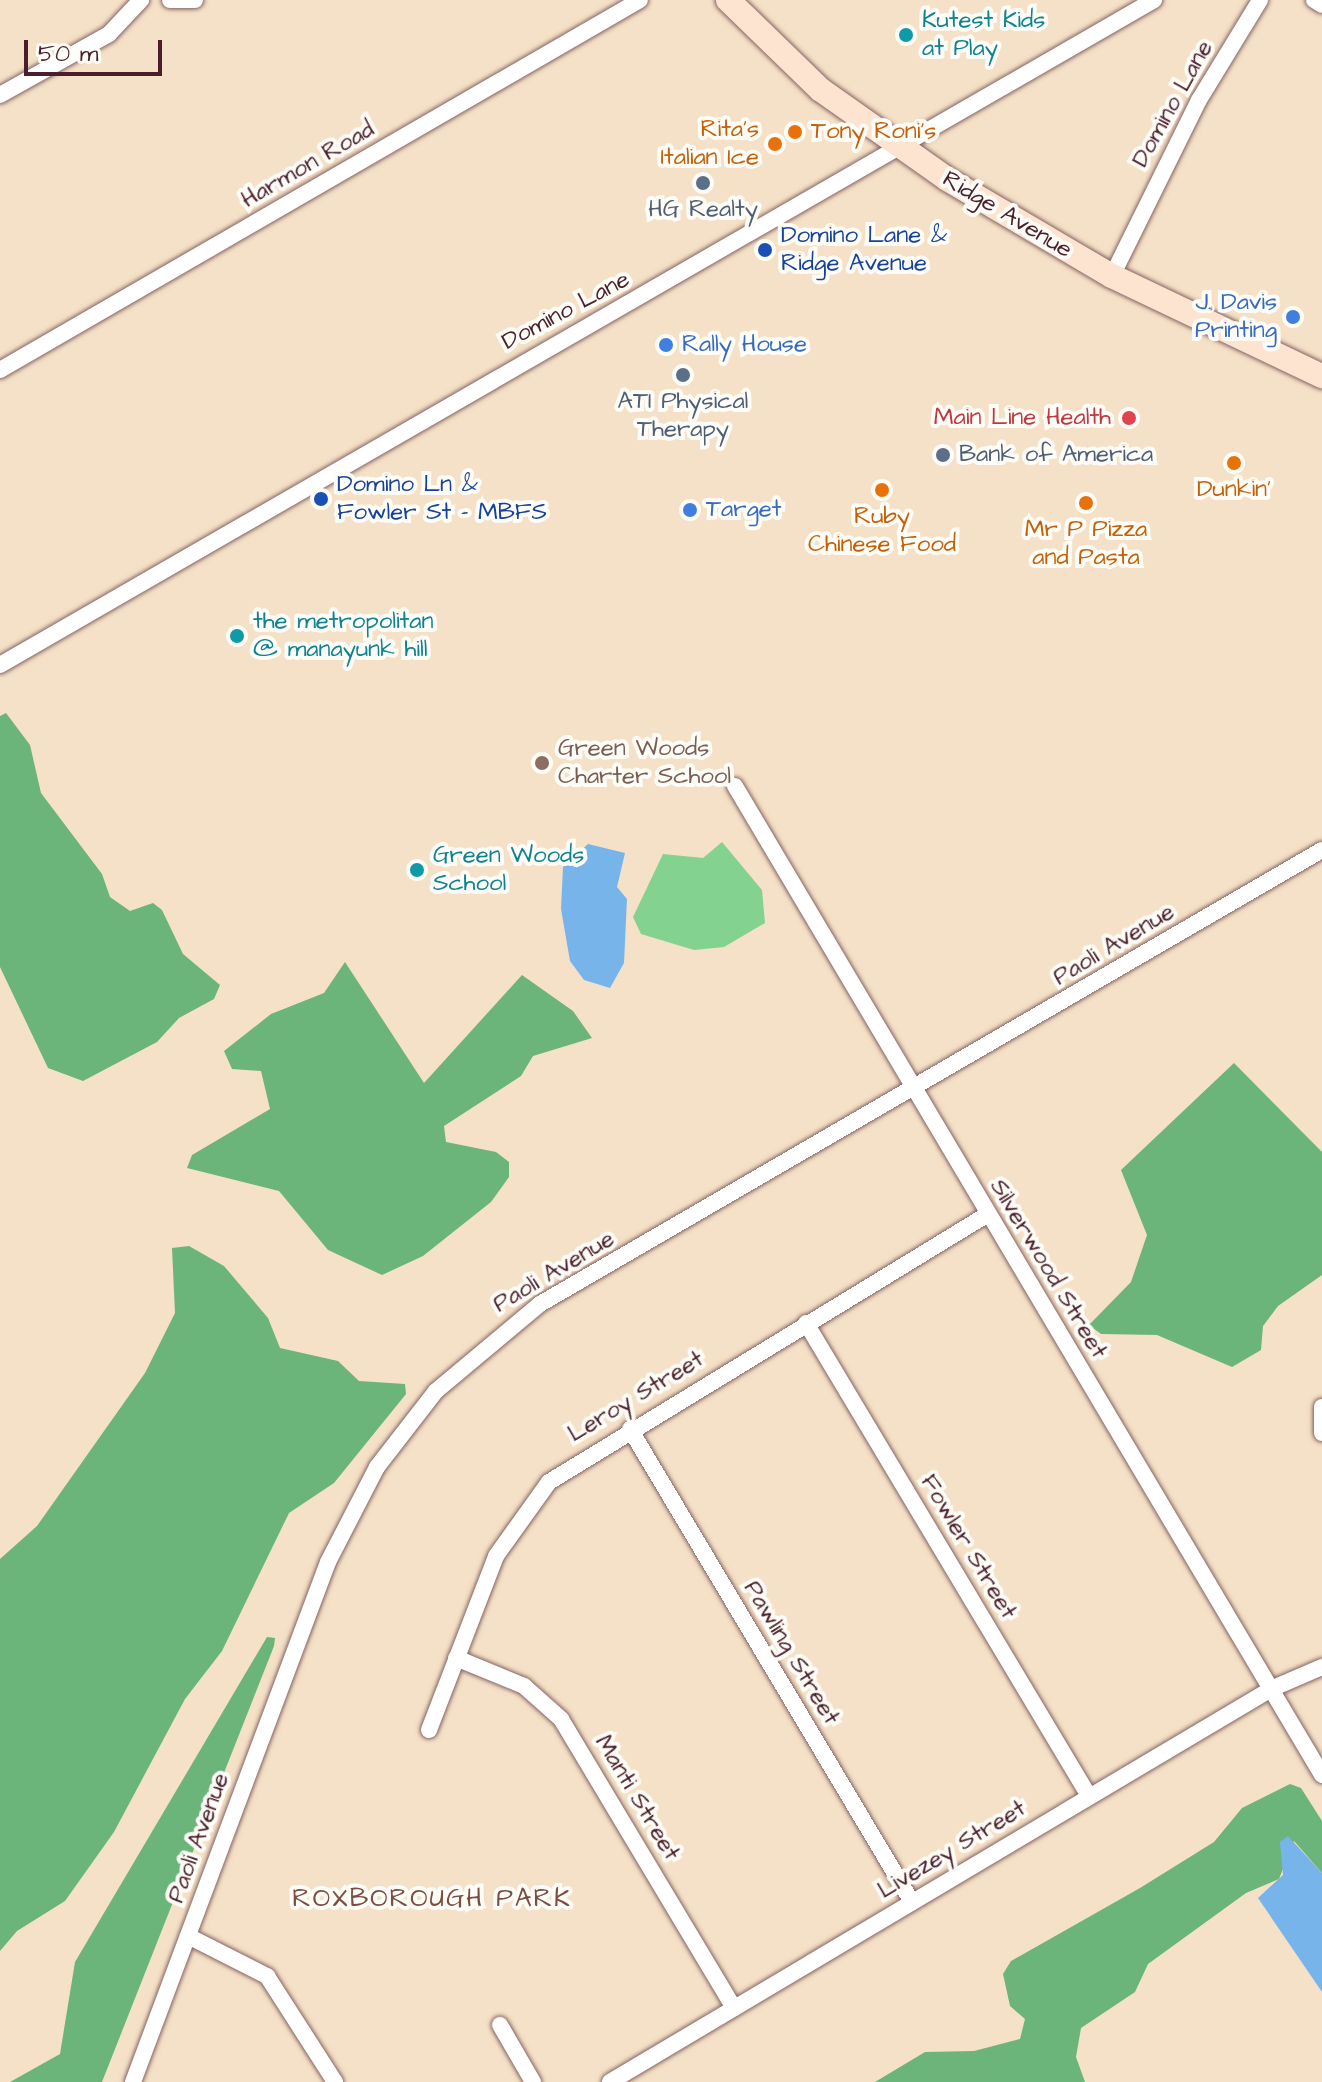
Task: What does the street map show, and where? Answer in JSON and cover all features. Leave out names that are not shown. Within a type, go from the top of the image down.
[{"type":"main road","name":"Ridge Avenue","points":[[728,0],[800,72],[901,149],[1112,276],[1322,376]]},
{"type":"street","points":[[0,95],[109,34],[141,0]]},
{"type":"street","points":[[170,0],[195,0]]},
{"type":"street","name":"Harmon Road","points":[[0,370],[640,0]]},
{"type":"street","name":"Domino Lane","points":[[0,665],[901,149],[1154,0]]},
{"type":"street","name":"Domino Lane","points":[[1112,276],[1199,100],[1260,0]]},
{"type":"street","points":[[1314,0],[1322,5]]},
{"type":"street","name":"Silverwood Street","points":[[735,786],[1322,1775]]},
{"type":"street","name":"Paoli Avenue","points":[[133,2082],[328,1562],[362,1490],[413,1417],[487,1344],[540,1304],[1322,850]]},
{"type":"street","name":"Leroy Street","points":[[429,1730],[456,1658],[519,1516],[567,1468],[988,1214]]},
{"type":"street","name":"Fowler Street","points":[[806,1323],[1089,1796]]},
{"type":"street","points":[[1322,1407],[1322,1433]]},
{"type":"street","name":"Pawling Street","points":[[630,1429],[912,1902]]},
{"type":"street","name":"Manti Street","points":[[456,1658],[524,1686],[561,1719],[734,2008]]},
{"type":"street","name":"Livezey Street","points":[[610,2082],[1271,1689],[1322,1667]]},
{"type":"street","points":[[188,1936],[267,1976],[335,2082]]},
{"type":"street","points":[[500,2025],[533,2082]]},
{"type":"green space","points":[[6,713],[30,745],[41,793],[102,874],[110,897],[130,911],[153,903],[162,910],[183,954],[220,985],[214,999],[179,1018],[157,1042],[83,1081],[48,1068],[0,967],[0,716]]},
{"type":"green space","points":[[722,842],[762,890],[765,923],[724,947],[694,950],[641,934],[633,917],[663,854],[703,858]]},
{"type":"green space","points":[[345,962],[424,1083],[522,975],[573,1011],[592,1038],[533,1056],[521,1076],[444,1126],[446,1142],[496,1152],[509,1162],[509,1177],[491,1202],[423,1256],[382,1275],[328,1250],[279,1191],[187,1168],[192,1155],[270,1109],[261,1071],[232,1069],[224,1051],[271,1014],[324,993]]},
{"type":"green space","points":[[1234,1063],[1322,1152],[1322,1275],[1278,1306],[1263,1326],[1261,1350],[1232,1367],[1157,1335],[1101,1334],[1089,1325],[1131,1282],[1147,1235],[1121,1170]]},
{"type":"green space","points":[[189,1246],[224,1266],[268,1318],[280,1348],[338,1361],[359,1381],[405,1384],[406,1394],[334,1483],[289,1513],[222,1651],[185,1699],[114,1832],[65,1901],[17,1931],[0,1951],[0,1559],[37,1526],[145,1373],[175,1313],[172,1248]]},
{"type":"green space","points":[[267,1637],[275,1638],[274,1646],[102,2082],[10,2082],[60,2054],[75,1962]]},
{"type":"green space","points":[[1290,1784],[1301,1788],[1322,1821],[1322,1873],[1294,1841],[1279,1879],[1246,1893],[1148,1964],[1135,1992],[1081,2028],[1076,2057],[1085,2082],[875,2082],[925,2052],[974,2051],[1020,2039],[1025,2019],[1010,2006],[1003,1974],[1011,1961],[1214,1842],[1242,1808]]},
{"type":"water","points":[[588,844],[625,853],[617,887],[627,899],[624,963],[610,988],[584,980],[570,961],[561,909],[563,867]]},
{"type":"water","points":[[1288,1836],[1322,1873],[1322,1992],[1258,1898],[1283,1875],[1280,1842]]},
{"type":"place","name":"Kutest Kids at Play","points":[[906,35]]},
{"type":"place","name":"Tony Roni's","points":[[795,132]]},
{"type":"place","name":"Rita's Italian Ice","points":[[775,144]]},
{"type":"place","name":"HG Realty","points":[[703,183]]},
{"type":"place","name":"Domino Lane & Ridge Avenue","points":[[765,250]]},
{"type":"place","name":"J. Davis Printing","points":[[1293,317]]},
{"type":"place","name":"Rally House","points":[[666,345]]},
{"type":"place","name":"ATI Physical Therapy","points":[[683,375]]},
{"type":"place","name":"Main Line Health","points":[[1129,418]]},
{"type":"place","name":"Bank of America","points":[[943,455]]},
{"type":"place","name":"Dunkin'","points":[[1234,463]]},
{"type":"place","name":"Ruby Chinese Food","points":[[882,490]]},
{"type":"place","name":"Domino Ln & Fowler St - MBFS","points":[[321,499]]},
{"type":"place","name":"Mr P Pizza and Pasta","points":[[1086,503]]},
{"type":"place","name":"Target","points":[[690,510]]},
{"type":"place","name":"the metropolitan @ manayunk hill","points":[[237,636]]},
{"type":"place","name":"Green Woods Charter School","points":[[542,763]]},
{"type":"place","name":"Green Woods School","points":[[417,870]]},
{"type":"district","name":"ROXBOROUGH PARK","points":[[432,1899]]}]
